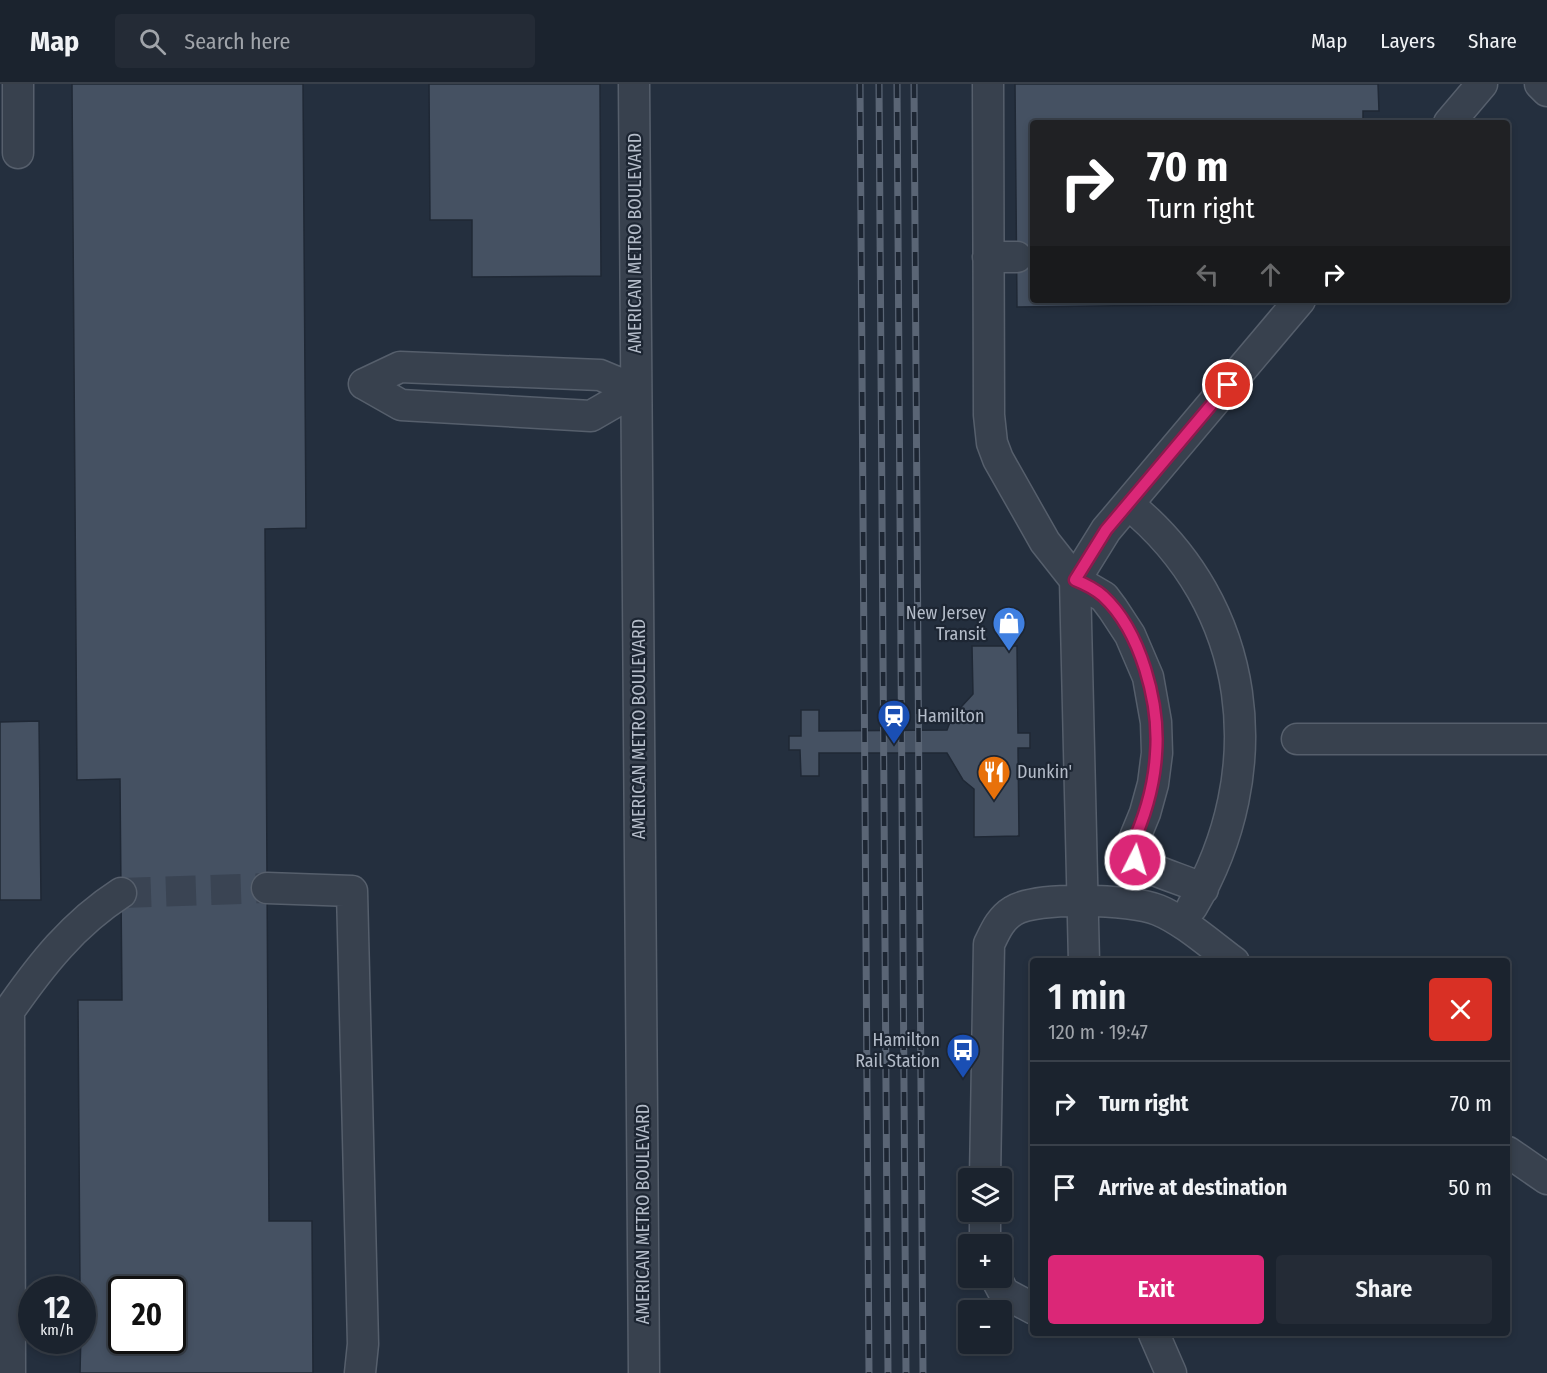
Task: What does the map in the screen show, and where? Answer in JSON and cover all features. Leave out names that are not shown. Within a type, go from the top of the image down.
[{"type":"street","points":[[6,154],[18,84]]},
{"type":"street","name":"AMERICAN METRO BOULEVARD","points":[[634,84],[644,1373]]},
{"type":"street","points":[[988,84],[1003,257],[989,415],[992,443],[1045,542],[1075,580],[1104,597],[1122,621],[1137,648],[1151,692],[1156,722],[1155,768],[1145,813],[1131,847],[1132,857],[1148,868],[1184,879],[1203,889]]},
{"type":"street","points":[[1452,120],[1482,84]]},
{"type":"street","points":[[1540,84],[1547,91]]},
{"type":"street","points":[[1084,958],[1075,580],[1100,538],[1297,303]]},
{"type":"street","points":[[400,367],[600,375],[636,390],[591,416],[401,405],[364,384],[400,367]]},
{"type":"street","points":[[1128,504],[1164,537],[1200,588],[1218,626],[1236,686],[1240,748],[1233,810],[1220,851],[1203,889],[1181,924]]},
{"type":"street","points":[[1296,739],[1547,739]]},
{"type":"street","points":[[267,888],[352,891],[363,1344],[360,1373]]},
{"type":"street","points":[[10,1373],[9,1011],[41,964],[96,910],[121,893]]},
{"type":"street","points":[[985,1168],[989,944],[998,925],[1012,911],[1031,903],[1083,901],[1144,906],[1161,911],[1228,958]]},
{"type":"street","points":[[1510,1153],[1547,1179]]},
{"type":"street","points":[[1001,1288],[1004,1293],[1030,1307]]},
{"type":"street","points":[[1155,1336],[1171,1373]]},
{"type":"building","points":[[72,84],[303,84],[306,528],[265,529],[269,1221],[312,1221],[313,1373],[80,1373],[80,1354],[96,1354],[96,1276],[80,1276],[78,1000],[122,1000],[120,779],[77,780]]},
{"type":"building","points":[[429,84],[600,84],[601,276],[472,277],[472,220],[430,220]]},
{"type":"building","points":[[1015,84],[1378,84],[1379,111],[1363,111],[1363,120],[1030,120],[1030,303],[1254,303],[1017,307]]},
{"type":"building","name":"Hamilton","points":[[972,646],[1017,646],[1018,733],[1030,733],[1030,748],[1018,748],[1019,836],[974,837],[974,789],[963,780],[947,753],[819,753],[819,776],[801,776],[800,750],[789,750],[789,736],[801,736],[801,710],[819,710],[819,731],[947,730],[952,717],[973,694]]},
{"type":"building","points":[[39,721],[41,900],[0,900],[0,722]]},
{"type":"tunnel","points":[[121,893],[267,888]]},
{"type":"railway","points":[[860,84],[869,1373]]},
{"type":"railway","points":[[879,84],[888,1373]]},
{"type":"railway","points":[[897,84],[906,1373]]},
{"type":"railway","points":[[914,84],[923,1373]]},
{"type":"place","name":"New Jersey Transit","points":[[1009,652]]},
{"type":"place","name":"Hamilton","points":[[894,745]]},
{"type":"place","name":"Dunkin'","points":[[994,801]]},
{"type":"place","name":"Hamilton Rail Station","points":[[963,1079]]},
{"type":"route","points":[[1135,860],[1130,850],[1145,813],[1153,784],[1157,741],[1148,677],[1130,634],[1104,597],[1075,580],[1106,530],[1228,385]]}]
